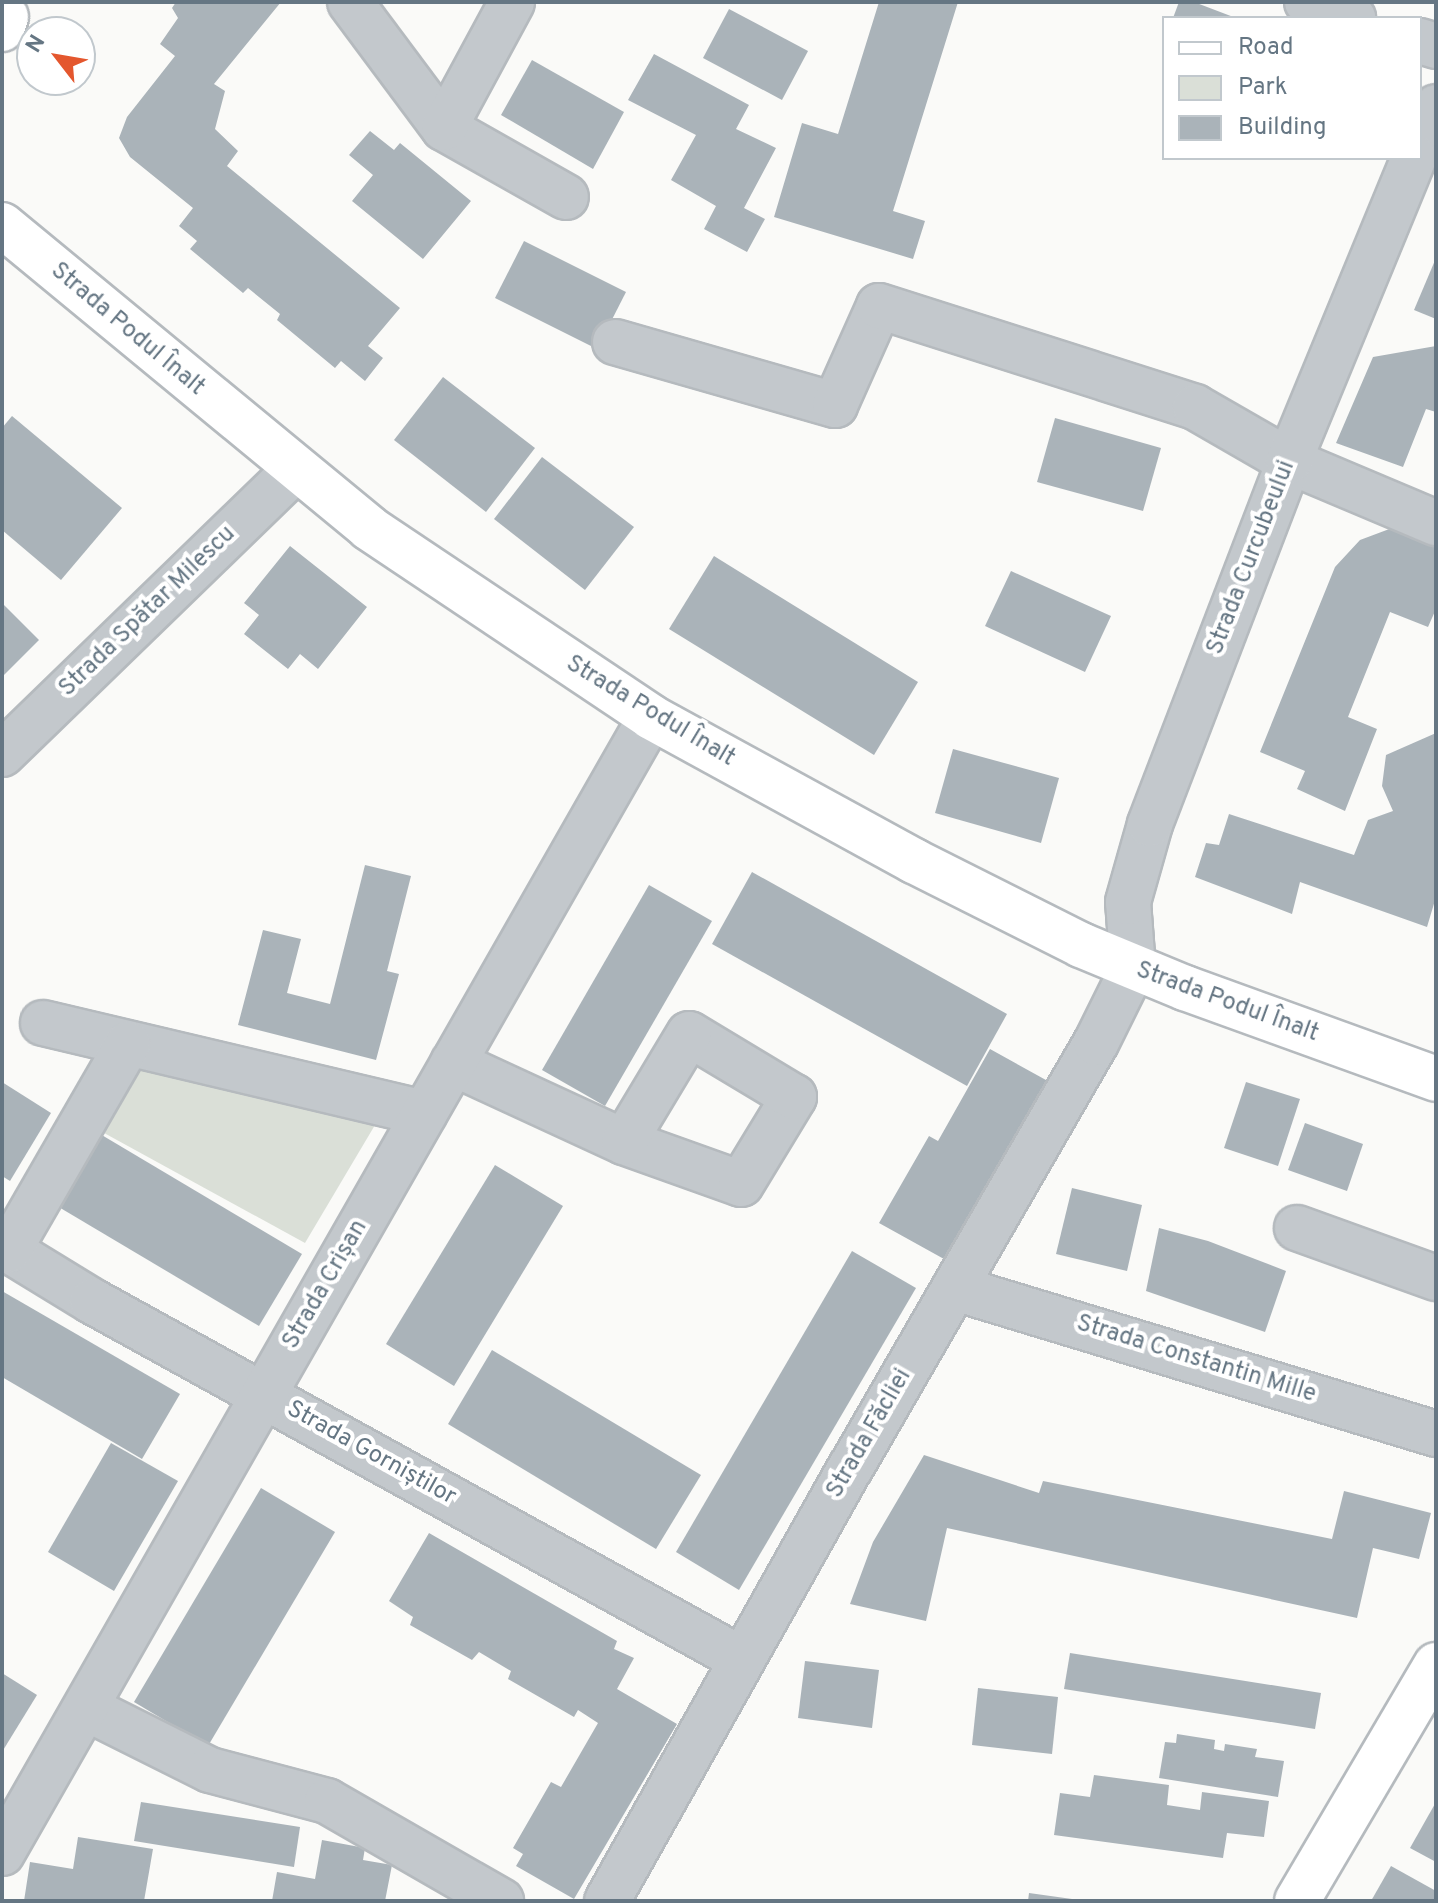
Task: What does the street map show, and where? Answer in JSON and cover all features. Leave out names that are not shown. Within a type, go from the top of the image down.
[{"type":"main road","points":[[2,197],[45,261]]},
{"type":"main road","name":"Strada Podul Înalt","points":[[2,225],[295,470],[444,581],[651,717],[914,861],[1133,968],[1436,1079]]},
{"type":"main road","name":"Strada Podul Înalt","points":[[1380,1059],[1436,1060]]},
{"type":"main road","points":[[1297,1901],[1436,1665]]},
{"type":"street","points":[[350,2],[444,128],[566,197]]},
{"type":"street","points":[[444,128],[512,2]]},
{"type":"street","points":[[1307,2],[1347,16]]},
{"type":"street","points":[[1422,140],[1436,107]]},
{"type":"street","name":"Strada Curcubeului","points":[[1133,968],[1128,902],[1135,870],[1289,461],[1413,160]]},
{"type":"street","points":[[615,342],[835,405],[879,306],[1195,407],[1289,461],[1436,523]]},
{"type":"street","name":"Strada Spătar Milescu","points":[[2,754],[295,470]]},
{"type":"street","name":"Strada Crișan","points":[[2,1853],[88,1709],[651,717]]},
{"type":"street","name":"Strada Făcliei","points":[[607,1901],[741,1659],[1096,1043],[1133,968]]},
{"type":"street","points":[[43,1023],[425,1113]]},
{"type":"street","points":[[6,1248],[128,1044]]},
{"type":"street","points":[[453,1063],[624,1142]]},
{"type":"street","points":[[1297,1228],[1436,1278]]},
{"type":"street","name":"Strada Gorniștilor","points":[[6,1248],[92,1301],[741,1659]]},
{"type":"street","name":"Strada Constantin Mille","points":[[955,1288],[1436,1434]]},
{"type":"street","points":[[88,1709],[210,1770],[327,1801],[501,1901]]},
{"type":"green space","points":[[129,1067],[375,1125],[305,1243],[95,1128]]},
{"type":"building","points":[[176,2],[281,2],[214,84],[225,91],[215,129],[238,151],[227,166],[400,308],[368,346],[383,358],[365,381],[341,361],[335,368],[277,320],[280,314],[248,288],[243,293],[190,249],[197,241],[179,226],[193,208],[130,157],[119,138],[127,117],[175,56],[160,44],[178,18],[172,8]]},
{"type":"building","points":[[879,2],[958,2],[893,211],[925,221],[913,259],[774,217],[802,123],[838,134]]},
{"type":"building","points":[[1179,2],[1194,2],[1231,16],[1174,16]]},
{"type":"building","points":[[729,9],[808,51],[782,100],[703,58]]},
{"type":"building","points":[[654,54],[749,105],[736,129],[776,148],[744,208],[765,219],[747,252],[704,229],[716,206],[671,180],[696,135],[628,100]]},
{"type":"building","points":[[532,60],[624,112],[593,169],[501,115]]},
{"type":"building","points":[[370,131],[394,150],[400,143],[471,201],[423,259],[352,201],[373,175],[349,155]]},
{"type":"building","points":[[524,241],[626,292],[597,349],[495,298]]},
{"type":"building","points":[[1436,258],[1436,319],[1414,310]]},
{"type":"building","points":[[1436,346],[1436,412],[1426,409],[1403,467],[1336,443],[1373,357]]},
{"type":"building","points":[[443,377],[535,448],[486,512],[394,440]]},
{"type":"building","points":[[12,416],[122,508],[61,580],[2,530],[2,428]]},
{"type":"building","points":[[1055,418],[1161,448],[1143,511],[1037,482]]},
{"type":"building","points":[[542,457],[634,527],[585,590],[494,519]]},
{"type":"building","points":[[1392,528],[1436,538],[1436,609],[1428,627],[1390,612],[1348,717],[1377,729],[1345,811],[1297,789],[1305,771],[1260,752],[1335,567],[1360,540]]},
{"type":"building","points":[[290,546],[367,607],[318,669],[300,654],[288,669],[244,634],[259,615],[244,603]]},
{"type":"building","points":[[714,556],[918,682],[874,755],[669,629]]},
{"type":"building","points":[[1011,571],[1111,616],[1085,672],[985,626]]},
{"type":"building","points":[[2,603],[39,640],[2,677]]},
{"type":"building","points":[[1436,733],[1436,897],[1427,927],[1300,882],[1292,914],[1195,877],[1206,843],[1219,845],[1229,814],[1354,855],[1368,820],[1393,811],[1382,786],[1386,755]]},
{"type":"building","points":[[953,749],[1059,778],[1041,843],[935,813]]},
{"type":"building","points":[[365,865],[411,876],[387,971],[399,974],[376,1060],[238,1025],[263,930],[301,939],[287,993],[330,1004]]},
{"type":"building","points":[[752,872],[1007,1014],[967,1086],[712,944]]},
{"type":"building","points":[[649,885],[712,921],[605,1106],[542,1070]]},
{"type":"building","points":[[990,1049],[1055,1085],[953,1264],[879,1223],[929,1136],[938,1141]]},
{"type":"building","points":[[2,1082],[51,1113],[10,1181],[2,1176]]},
{"type":"building","points":[[1246,1082],[1300,1099],[1278,1166],[1224,1148]]},
{"type":"building","points":[[1305,1123],[1363,1144],[1347,1191],[1288,1170]]},
{"type":"building","points":[[95,1131],[302,1254],[259,1326],[52,1203]]},
{"type":"building","points":[[495,1165],[563,1206],[454,1386],[386,1344]]},
{"type":"building","points":[[1072,1188],[1142,1205],[1127,1271],[1056,1254]]},
{"type":"building","points":[[1159,1228],[1208,1241],[1286,1271],[1265,1332],[1146,1291]]},
{"type":"building","points":[[852,1251],[916,1288],[739,1590],[676,1552]]},
{"type":"building","points":[[2,1291],[180,1394],[142,1459],[2,1377]]},
{"type":"building","points":[[492,1350],[701,1475],[656,1549],[448,1424]]},
{"type":"building","points":[[111,1443],[178,1481],[114,1591],[48,1552]]},
{"type":"building","points":[[924,1455],[1039,1493],[1043,1481],[1332,1539],[1344,1491],[1431,1513],[1419,1559],[1373,1548],[1357,1618],[947,1528],[926,1621],[850,1604],[873,1542]]},
{"type":"building","points":[[261,1488],[335,1532],[208,1746],[134,1702]]},
{"type":"building","points":[[429,1533],[617,1641],[614,1649],[634,1658],[617,1689],[677,1724],[574,1899],[516,1866],[523,1854],[513,1848],[551,1782],[561,1787],[598,1723],[578,1710],[574,1717],[508,1679],[511,1671],[479,1652],[472,1660],[410,1625],[413,1617],[389,1601]]},
{"type":"building","points":[[1070,1653],[1321,1693],[1315,1729],[1064,1689]]},
{"type":"building","points":[[805,1661],[879,1670],[872,1728],[798,1718]]},
{"type":"building","points":[[2,1673],[37,1695],[2,1752]]},
{"type":"building","points":[[978,1688],[1058,1697],[1052,1754],[972,1745]]},
{"type":"building","points":[[1177,1734],[1215,1740],[1214,1749],[1224,1751],[1225,1744],[1257,1749],[1255,1757],[1284,1761],[1278,1797],[1159,1778],[1165,1742],[1176,1743]]},
{"type":"building","points":[[1094,1775],[1169,1785],[1167,1805],[1200,1810],[1202,1792],[1269,1801],[1264,1837],[1227,1833],[1223,1858],[1054,1835],[1060,1793],[1090,1797]]},
{"type":"building","points":[[141,1802],[300,1827],[294,1867],[134,1841]]},
{"type":"building","points":[[1436,1802],[1436,1862],[1410,1848]]},
{"type":"building","points":[[78,1837],[153,1849],[144,1901],[24,1901],[30,1862],[73,1869]]},
{"type":"building","points":[[322,1840],[365,1848],[363,1860],[392,1865],[385,1901],[272,1901],[277,1872],[315,1879]]},
{"type":"building","points":[[1391,1866],[1436,1891],[1436,1901],[1371,1901]]},
{"type":"building","points":[[1029,1893],[1072,1899],[1072,1901],[1028,1901]]}]
